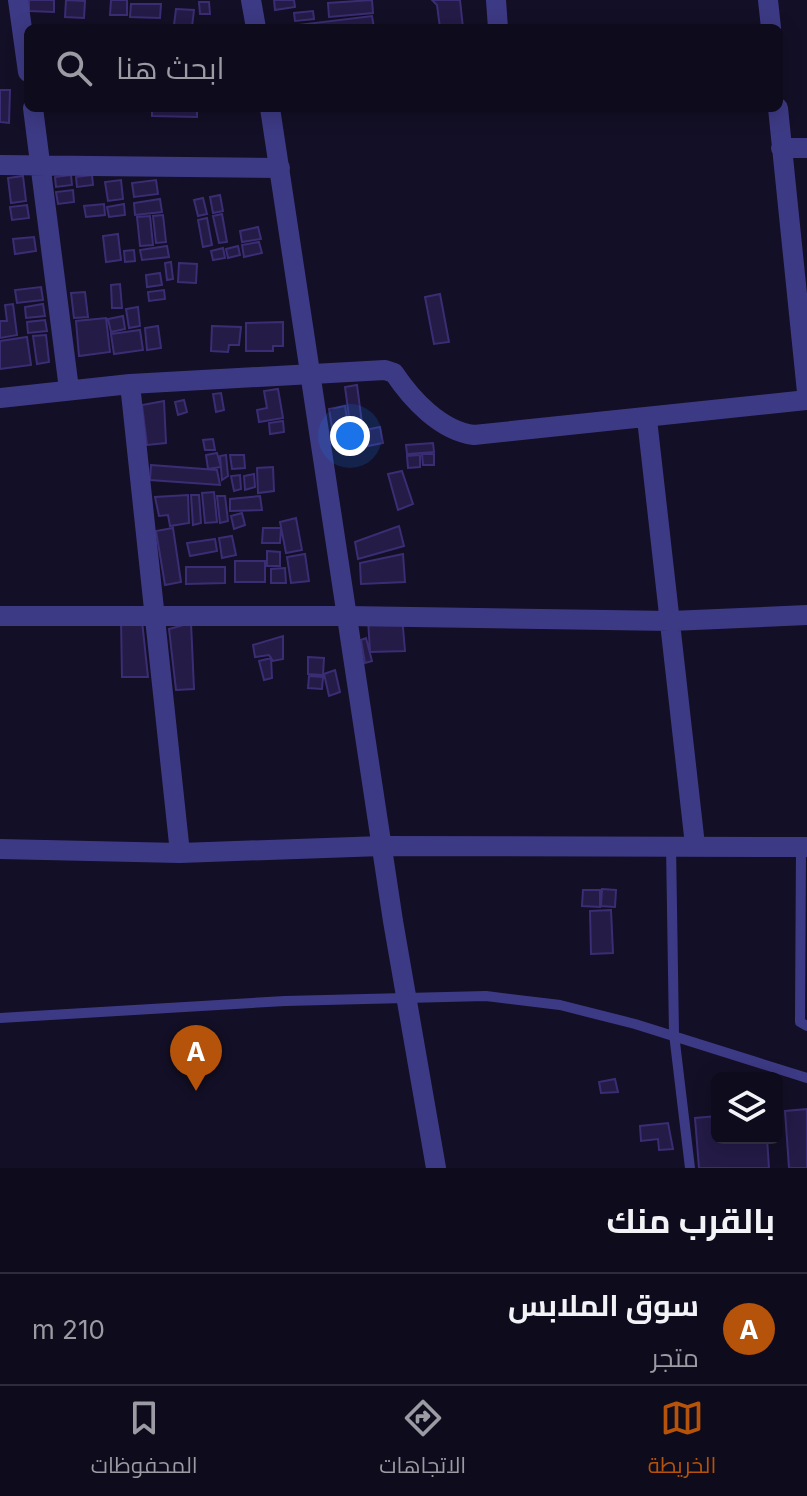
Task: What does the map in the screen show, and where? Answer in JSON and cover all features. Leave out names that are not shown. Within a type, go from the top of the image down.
[{"type":"street","points":[[18,0],[24,43]]},
{"type":"street","points":[[251,0],[255,24]]},
{"type":"street","points":[[496,0],[498,24]]},
{"type":"street","points":[[768,0],[771,24]]},
{"type":"street","points":[[34,112],[69,389]]},
{"type":"street","points":[[271,112],[405,996],[436,1168]]},
{"type":"street","points":[[778,112],[807,392]]},
{"type":"street","points":[[781,148],[807,148]]},
{"type":"street","points":[[0,165],[280,168]]},
{"type":"street","points":[[0,398],[69,389],[312,372],[394,373],[440,425],[457,433],[474,435],[807,400]]},
{"type":"street","points":[[130,384],[180,853]]},
{"type":"street","points":[[647,419],[695,845]]},
{"type":"street","points":[[0,616],[347,616],[671,621],[807,615]]},
{"type":"street","points":[[0,849],[180,853],[382,846],[804,847]]},
{"type":"lane","points":[[671,845],[674,1034],[690,1168]]},
{"type":"lane","points":[[804,847],[800,1022],[807,1026]]},
{"type":"lane","points":[[0,1018],[405,996],[486,996],[560,1005],[674,1034],[807,1078]]},
{"type":"building","points":[[29,0],[54,0],[54,12],[29,11]]},
{"type":"building","points":[[66,0],[85,1],[84,18],[65,17]]},
{"type":"building","points":[[111,0],[127,0],[127,15],[110,15]]},
{"type":"building","points":[[274,0],[294,0],[295,7],[275,10]]},
{"type":"building","points":[[372,0],[373,13],[329,17],[328,3]]},
{"type":"building","points":[[432,0],[460,0],[463,24],[439,24],[437,5]]},
{"type":"building","points":[[199,2],[209,2],[210,14],[200,14]]},
{"type":"building","points":[[131,4],[161,4],[160,18],[130,17]]},
{"type":"building","points":[[176,9],[194,10],[192,24],[174,24]]},
{"type":"building","points":[[313,11],[314,19],[295,21],[294,13]]},
{"type":"building","points":[[372,16],[373,24],[307,24]]},
{"type":"building","points":[[0,90],[10,90],[9,123],[0,122]]},
{"type":"building","points":[[152,112],[197,112],[197,117],[152,116]]},
{"type":"building","points":[[71,175],[72,185],[56,187],[55,177]]},
{"type":"building","points":[[92,175],[93,185],[77,187],[76,177]]},
{"type":"building","points":[[23,176],[26,201],[11,203],[8,178]]},
{"type":"building","points":[[121,180],[123,199],[108,201],[105,182]]},
{"type":"building","points":[[156,180],[158,194],[134,197],[132,183]]},
{"type":"building","points":[[73,190],[74,202],[58,204],[56,192]]},
{"type":"building","points":[[220,195],[223,211],[213,213],[210,197]]},
{"type":"building","points":[[203,198],[207,214],[198,216],[194,200]]},
{"type":"building","points":[[160,199],[162,212],[135,215],[134,203]]},
{"type":"building","points":[[104,204],[105,215],[86,217],[84,206]]},
{"type":"building","points":[[124,204],[125,215],[109,217],[107,207]]},
{"type":"building","points":[[27,205],[29,218],[12,220],[10,207]]},
{"type":"building","points":[[222,214],[227,242],[219,243],[213,216]]},
{"type":"building","points":[[163,215],[166,242],[156,243],[153,216]]},
{"type":"building","points":[[150,216],[153,245],[140,246],[137,217]]},
{"type":"building","points":[[207,218],[212,245],[203,247],[198,220]]},
{"type":"building","points":[[258,227],[261,239],[242,242],[240,231]]},
{"type":"building","points":[[118,234],[121,260],[106,262],[103,236]]},
{"type":"building","points":[[34,237],[36,251],[15,254],[13,239]]},
{"type":"building","points":[[259,242],[262,253],[244,257],[242,245]]},
{"type":"building","points":[[167,246],[169,257],[142,260],[140,250]]},
{"type":"building","points":[[238,246],[240,255],[228,258],[226,249]]},
{"type":"building","points":[[223,248],[225,258],[213,260],[211,251]]},
{"type":"building","points":[[134,250],[135,261],[125,262],[124,251]]},
{"type":"building","points":[[171,262],[173,279],[167,280],[165,263]]},
{"type":"building","points":[[179,263],[197,264],[196,283],[178,282]]},
{"type":"building","points":[[160,273],[162,285],[147,287],[146,275]]},
{"type":"building","points":[[120,284],[122,308],[112,308],[111,285]]},
{"type":"building","points":[[41,287],[43,300],[17,303],[15,290]]},
{"type":"building","points":[[164,290],[165,299],[149,301],[148,292]]},
{"type":"building","points":[[85,292],[88,317],[74,318],[71,293]]},
{"type":"building","points":[[440,294],[449,342],[434,344],[425,297]]},
{"type":"building","points":[[13,304],[17,335],[0,338],[0,321],[7,321],[5,305]]},
{"type":"building","points":[[43,304],[45,316],[26,318],[25,307]]},
{"type":"building","points":[[138,307],[140,326],[129,328],[126,309]]},
{"type":"building","points":[[123,316],[125,329],[111,332],[108,319]]},
{"type":"building","points":[[106,318],[110,352],[79,356],[76,321]]},
{"type":"building","points":[[45,320],[47,331],[28,333],[27,322]]},
{"type":"building","points":[[283,322],[283,346],[273,346],[273,351],[246,351],[246,323]]},
{"type":"building","points":[[158,326],[161,348],[147,350],[145,328]]},
{"type":"building","points":[[212,326],[241,327],[239,345],[229,345],[228,352],[211,351]]},
{"type":"building","points":[[140,330],[143,350],[114,354],[111,334]]},
{"type":"building","points":[[46,335],[49,362],[37,364],[33,336]]},
{"type":"building","points":[[27,337],[31,365],[0,369],[0,341]]},
{"type":"building","points":[[357,385],[365,446],[353,447],[345,387]]},
{"type":"building","points":[[278,389],[283,418],[259,422],[257,410],[267,408],[264,391]]},
{"type":"building","points":[[221,393],[224,410],[216,412],[213,394]]},
{"type":"building","points":[[184,400],[187,412],[178,415],[175,402]]},
{"type":"building","points":[[164,401],[166,443],[147,445],[142,405]]},
{"type":"building","points":[[345,406],[350,437],[334,440],[329,409]]},
{"type":"building","points":[[283,421],[284,432],[270,434],[269,423]]},
{"type":"building","points":[[380,427],[383,443],[368,446],[365,430]]},
{"type":"building","points":[[213,439],[215,450],[205,450],[203,440]]},
{"type":"building","points":[[433,443],[434,452],[407,454],[406,445]]},
{"type":"building","points":[[217,453],[221,467],[208,469],[206,455]]},
{"type":"building","points":[[422,454],[434,454],[434,465],[423,465]]},
{"type":"building","points":[[226,455],[228,476],[222,480],[220,456]]},
{"type":"building","points":[[230,455],[244,455],[245,468],[232,469]]},
{"type":"building","points":[[420,455],[420,467],[408,468],[407,456]]},
{"type":"building","points":[[151,465],[217,470],[220,485],[150,480]]},
{"type":"building","points":[[273,467],[274,491],[258,493],[257,468]]},
{"type":"building","points":[[402,471],[413,504],[398,510],[388,474]]},
{"type":"building","points":[[254,474],[255,487],[245,490],[244,476]]},
{"type":"building","points":[[240,475],[241,489],[234,491],[231,476]]},
{"type":"building","points":[[214,492],[217,522],[205,523],[202,493]]},
{"type":"building","points":[[188,495],[189,523],[170,526],[168,515],[159,516],[155,497]]},
{"type":"building","points":[[191,495],[199,495],[201,523],[193,525]]},
{"type":"building","points":[[217,496],[225,496],[228,521],[220,523]]},
{"type":"building","points":[[260,496],[262,510],[230,511],[230,499]]},
{"type":"building","points":[[242,513],[245,525],[234,529],[231,516]]},
{"type":"building","points":[[296,518],[302,550],[286,553],[280,522]]},
{"type":"building","points":[[399,526],[404,546],[358,559],[355,542]]},
{"type":"building","points":[[173,528],[181,582],[165,585],[156,531]]},
{"type":"building","points":[[263,528],[281,528],[280,543],[262,543]]},
{"type":"building","points":[[232,536],[236,555],[222,558],[219,538]]},
{"type":"building","points":[[215,539],[217,551],[190,556],[187,543]]},
{"type":"building","points":[[267,551],[280,552],[280,566],[267,566]]},
{"type":"building","points":[[305,554],[309,581],[291,583],[287,557]]},
{"type":"building","points":[[403,554],[405,582],[361,584],[360,563]]},
{"type":"building","points":[[235,561],[265,561],[265,582],[235,582]]},
{"type":"building","points":[[186,567],[225,567],[225,583],[186,584]]},
{"type":"building","points":[[285,568],[286,583],[271,583],[271,569]]},
{"type":"building","points":[[402,616],[405,651],[370,652],[368,619]]},
{"type":"building","points":[[121,618],[142,621],[148,677],[122,677]]},
{"type":"building","points":[[191,623],[194,689],[176,690],[169,629]]},
{"type":"building","points":[[283,636],[283,659],[273,661],[269,655],[255,657],[253,645]]},
{"type":"building","points":[[366,638],[372,661],[365,663],[361,640]]},
{"type":"building","points":[[308,657],[324,658],[323,675],[308,674]]},
{"type":"building","points":[[271,658],[272,678],[264,680],[259,661]]},
{"type":"building","points":[[335,670],[340,692],[329,696],[324,674]]},
{"type":"building","points":[[309,676],[323,677],[322,689],[308,688]]},
{"type":"building","points":[[602,889],[616,890],[615,907],[601,906]]},
{"type":"building","points":[[583,890],[600,890],[600,907],[582,906]]},
{"type":"building","points":[[611,910],[613,953],[591,954],[590,911]]},
{"type":"building","points":[[615,1079],[618,1092],[601,1093],[599,1082]]},
{"type":"building","points":[[807,1109],[807,1168],[789,1168],[785,1111]]},
{"type":"building","points":[[711,1117],[711,1144],[767,1144],[769,1168],[699,1168],[695,1118]]},
{"type":"building","points":[[668,1123],[673,1149],[659,1150],[658,1139],[641,1141],[640,1126]]},
{"type":"place","name":"سوق الملابس","points":[[196,1091]]}]
